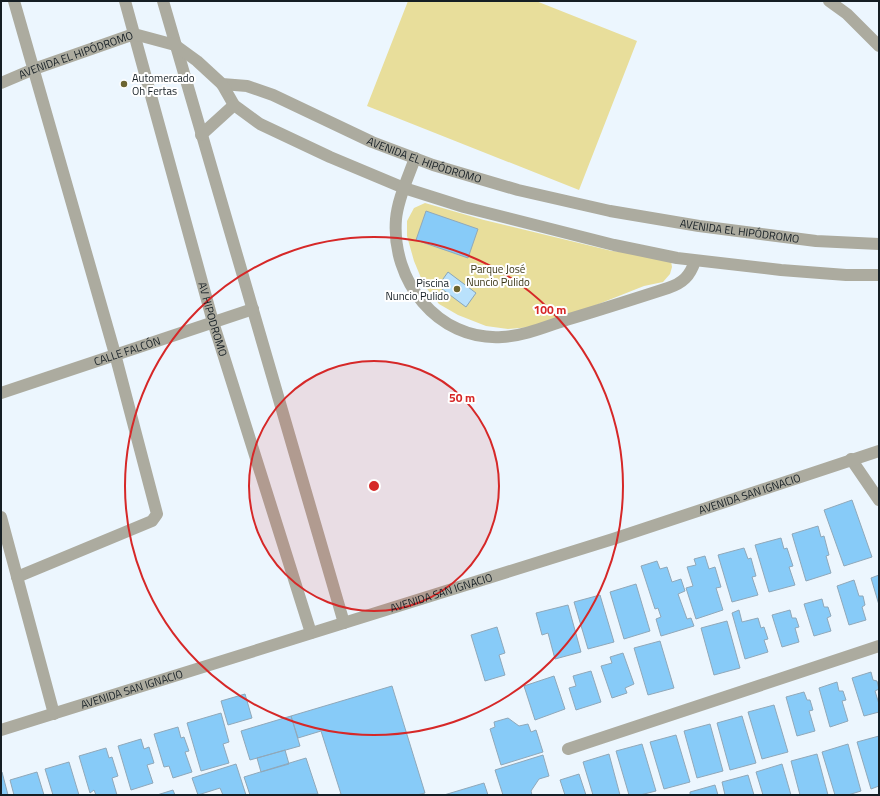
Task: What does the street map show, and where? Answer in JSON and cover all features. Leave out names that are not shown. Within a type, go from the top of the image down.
[{"type":"street","points":[[14,1],[115,354],[157,514],[152,521],[17,577]]},
{"type":"street","name":"AV HIPODROMO","points":[[125,1],[213,322],[311,633]]},
{"type":"street","points":[[162,1],[344,623]]},
{"type":"street","points":[[829,1],[847,14],[879,46]]},
{"type":"street","name":"AVENIDA EL HIPÓDROMO","points":[[1,83],[34,69],[134,34],[175,45],[197,61],[222,84],[247,86],[273,95],[372,142],[433,165],[518,190],[610,211],[699,226],[816,241],[879,244]]},
{"type":"street","points":[[222,84],[234,105],[260,124],[330,157],[404,188],[464,207],[645,253],[695,261],[781,270],[846,275],[879,275]]},
{"type":"street","points":[[201,135],[234,105]]},
{"type":"street","points":[[415,158],[398,209],[396,227],[398,249],[404,273],[416,294],[431,312],[443,321],[471,334],[486,337],[515,336],[668,288],[675,285],[687,276],[692,271],[695,261]]},
{"type":"street","name":"CALLE FALCÓN","points":[[1,393],[253,309]]},
{"type":"street","name":"AVENIDA SAN IGNACIO","points":[[1,730],[613,539],[879,451]]},
{"type":"street","points":[[851,459],[879,500]]},
{"type":"street","points":[[1,517],[54,714]]},
{"type":"street","points":[[568,749],[879,646]]},
{"type":"green space","points":[[408,1],[536,1],[637,41],[579,190],[367,106]]},
{"type":"green space","name":"Parque José Nuncio Pulido","points":[[425,203],[484,220],[612,251],[664,256],[671,261],[672,267],[670,274],[663,282],[644,286],[581,311],[531,327],[508,329],[486,326],[458,315],[439,304],[424,285],[414,261],[407,236],[407,221],[414,208]]},
{"type":"water","name":"Piscina Nuncio Pulido","points":[[448,272],[476,293],[466,307],[438,286]]},
{"type":"building","points":[[426,211],[478,229],[468,258],[416,240]]},
{"type":"building","points":[[852,500],[872,557],[844,566],[824,510]]},
{"type":"building","points":[[818,526],[821,537],[824,536],[829,555],[826,556],[831,573],[806,581],[792,534]]},
{"type":"building","points":[[781,538],[784,549],[787,548],[793,566],[789,567],[795,585],[769,592],[755,545]]},
{"type":"building","points":[[744,548],[748,559],[751,558],[756,576],[752,577],[758,595],[732,602],[718,555]]},
{"type":"building","points":[[705,556],[709,569],[715,567],[721,587],[716,588],[723,610],[696,619],[686,588],[693,586],[687,567],[696,565],[694,559]]},
{"type":"building","points":[[657,561],[660,569],[667,567],[672,582],[681,579],[685,591],[678,594],[687,619],[691,618],[694,626],[661,636],[656,619],[661,617],[658,608],[655,609],[641,566]]},
{"type":"building","points":[[879,575],[879,605],[871,578]]},
{"type":"building","points":[[854,580],[859,596],[863,596],[865,605],[862,607],[866,620],[849,625],[837,586]]},
{"type":"building","points":[[636,584],[650,631],[624,639],[610,592]]},
{"type":"building","points":[[600,595],[614,642],[588,649],[574,602]]},
{"type":"building","points":[[822,599],[824,607],[828,607],[831,616],[827,618],[831,631],[814,636],[804,604]]},
{"type":"building","points":[[568,605],[581,652],[555,659],[548,633],[542,635],[536,613]]},
{"type":"building","points":[[739,610],[742,622],[758,618],[761,628],[764,627],[768,639],[764,640],[768,652],[745,659],[732,613]]},
{"type":"building","points":[[790,610],[792,618],[796,618],[799,627],[795,628],[799,642],[782,647],[772,615]]},
{"type":"building","points":[[727,621],[740,668],[714,675],[701,628]]},
{"type":"building","points":[[497,627],[505,653],[499,655],[505,675],[485,681],[471,635]]},
{"type":"building","points":[[660,641],[674,688],[648,695],[634,648]]},
{"type":"building","points":[[623,653],[634,684],[625,688],[627,693],[612,698],[601,666],[612,663],[610,657]]},
{"type":"building","points":[[591,671],[601,702],[576,710],[569,688],[576,686],[573,676]]},
{"type":"building","points":[[871,672],[873,680],[877,681],[879,689],[875,691],[879,704],[879,712],[864,716],[852,678]]},
{"type":"building","points":[[554,676],[565,709],[535,720],[524,686]]},
{"type":"building","points":[[837,682],[839,691],[843,691],[846,700],[842,701],[848,721],[830,727],[819,688]]},
{"type":"building","points":[[392,686],[425,793],[417,795],[336,795],[341,794],[321,731],[298,738],[291,716]]},
{"type":"building","points":[[804,692],[807,700],[810,700],[813,710],[809,711],[815,731],[797,736],[786,697]]},
{"type":"building","points":[[245,694],[252,718],[228,725],[221,701]]},
{"type":"building","points":[[774,705],[788,752],[762,759],[748,712]]},
{"type":"building","points":[[221,713],[229,742],[223,744],[229,763],[201,771],[187,723]]},
{"type":"building","points":[[291,716],[300,746],[250,760],[241,731]]},
{"type":"building","points":[[742,716],[756,763],[730,770],[717,723]]},
{"type":"building","points":[[508,718],[519,726],[528,724],[531,732],[536,730],[543,752],[501,765],[490,729],[495,727],[494,722]]},
{"type":"building","points":[[710,724],[723,771],[697,778],[684,731]]},
{"type":"building","points":[[178,727],[181,738],[184,737],[189,751],[185,752],[192,772],[173,778],[169,766],[164,767],[154,734]]},
{"type":"building","points":[[676,735],[690,782],[664,789],[650,742]]},
{"type":"building","points":[[879,736],[879,786],[871,789],[857,742]]},
{"type":"building","points":[[141,739],[144,749],[149,747],[154,763],[147,765],[153,783],[131,790],[118,746]]},
{"type":"building","points":[[642,744],[656,791],[640,795],[629,795],[616,751]]},
{"type":"building","points":[[848,744],[861,791],[848,795],[835,795],[822,752]]},
{"type":"building","points":[[106,748],[109,758],[112,757],[118,776],[112,778],[117,795],[96,795],[94,790],[90,793],[79,756]]},
{"type":"building","points":[[285,750],[289,764],[261,772],[257,758]]},
{"type":"building","points":[[609,754],[620,795],[593,795],[583,762]]},
{"type":"building","points":[[817,754],[828,795],[800,795],[791,761]]},
{"type":"building","points":[[543,755],[549,776],[539,779],[531,791],[532,795],[503,795],[495,770]]},
{"type":"building","points":[[306,758],[318,794],[250,795],[244,777]]},
{"type":"building","points":[[69,762],[79,795],[53,795],[45,769]]},
{"type":"building","points":[[236,764],[246,795],[223,795],[220,788],[198,795],[192,778]]},
{"type":"building","points":[[782,764],[791,795],[763,795],[756,772]]},
{"type":"building","points":[[2,772],[8,795],[1,795]]},
{"type":"building","points":[[37,772],[44,795],[14,795],[10,780]]},
{"type":"building","points":[[579,774],[586,795],[565,795],[560,780]]},
{"type":"building","points":[[748,775],[754,795],[725,795],[722,782]]},
{"type":"building","points":[[484,783],[488,795],[444,795]]},
{"type":"building","points":[[715,785],[718,795],[690,795],[690,792]]},
{"type":"building","points":[[173,790],[175,795],[157,795]]},
{"type":"place","name":"Automercado Oh Fertas","points":[[124,84]]},
{"type":"place","name":"Piscina Nuncio Pulido","points":[[457,289]]}]
